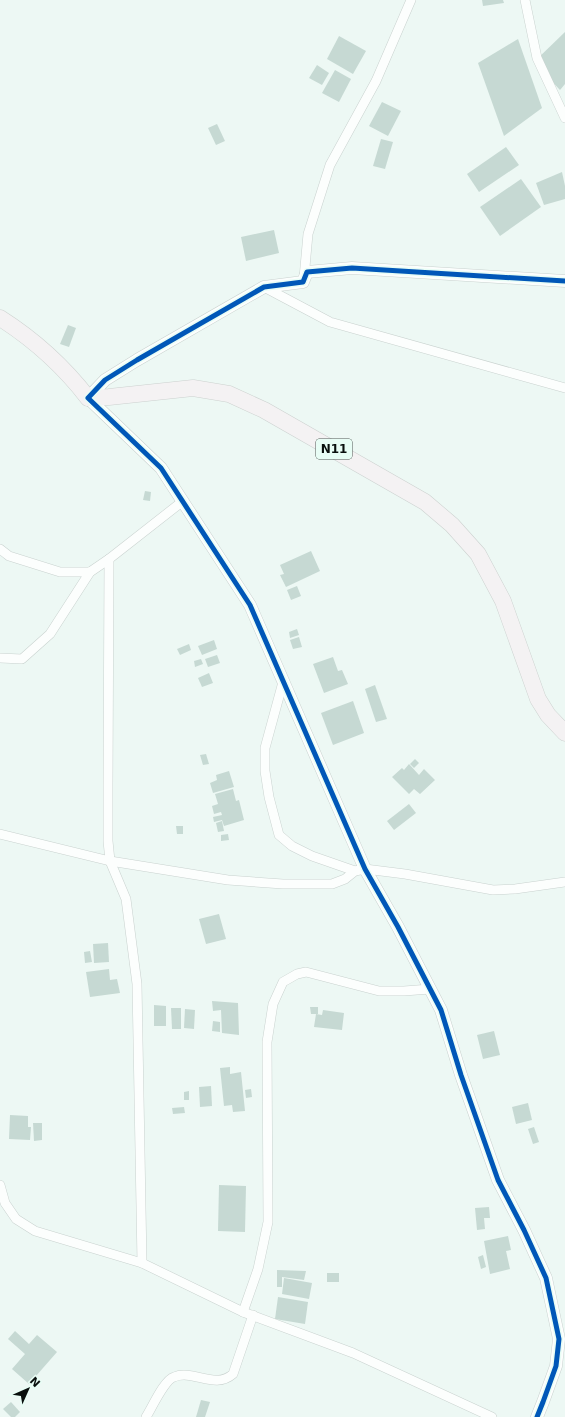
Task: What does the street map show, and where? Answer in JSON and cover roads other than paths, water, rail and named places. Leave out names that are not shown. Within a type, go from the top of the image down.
[{"type":"highway","points":[[0,318],[16,328],[56,363],[75,382],[88,398]]},
{"type":"highway","name":"N11","points":[[88,398],[193,388],[229,394],[270,414],[425,502],[452,525],[478,554],[503,601],[538,699],[548,715],[565,733]]},
{"type":"street","points":[[303,282],[308,234],[330,165],[376,81],[411,0]]},
{"type":"street","points":[[525,0],[537,58],[565,118]]},
{"type":"street","points":[[303,282],[307,272],[352,268],[565,282]]},
{"type":"street","points":[[303,282],[264,287],[104,380],[88,398],[161,468],[250,605],[360,870],[398,927],[441,1010],[461,1075],[498,1180],[524,1230],[546,1278],[559,1339],[556,1366],[537,1417]]},
{"type":"street","points":[[264,287],[330,322],[565,388]]},
{"type":"street","points":[[0,658],[22,659],[50,634],[90,572],[183,501]]},
{"type":"street","points":[[0,549],[10,556],[60,572],[90,572]]},
{"type":"street","points":[[109,559],[108,841],[110,860],[126,899],[137,984],[142,1262]]},
{"type":"street","points":[[283,682],[266,748],[265,771],[269,797],[279,835],[292,846],[312,856],[360,870],[405,874],[493,890],[515,889],[565,882]]},
{"type":"street","points":[[0,834],[110,860],[228,880],[282,884],[332,884],[345,879],[360,870]]},
{"type":"street","points":[[243,1312],[258,1270],[268,1222],[267,1042],[274,1004],[284,982],[297,974],[306,972],[379,991],[430,989]]},
{"type":"street","points":[[0,1185],[3,1205],[16,1218],[35,1231],[142,1262],[243,1312],[352,1353],[492,1417]]},
{"type":"street","points":[[146,1417],[167,1383],[173,1377],[184,1376],[220,1381],[228,1379],[233,1374],[253,1315]]}]
